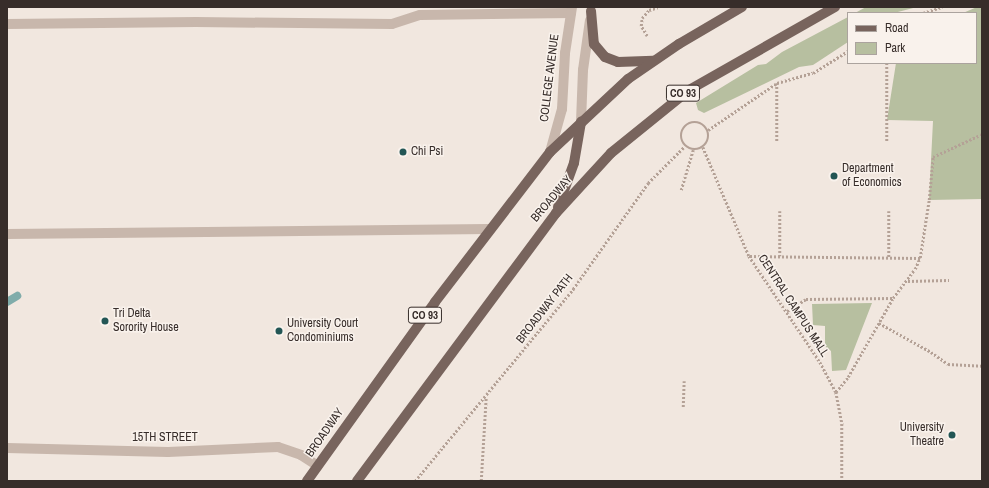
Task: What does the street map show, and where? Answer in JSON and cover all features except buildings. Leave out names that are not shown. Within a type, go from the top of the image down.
[{"type":"main road","name":"BROADWAY","points":[[307,481],[489,229],[550,152],[628,79],[653,61],[742,7]]},
{"type":"main road","name":"BROADWAY","points":[[357,481],[556,213],[611,153],[673,100],[835,7]]},
{"type":"main road","points":[[591,9],[594,44],[605,56],[618,62],[653,61]]},
{"type":"main road","points":[[556,213],[574,163],[581,122]]},
{"type":"street","points":[[581,122],[583,70],[591,9]]},
{"type":"street","points":[[7,24],[196,22],[392,24],[420,15],[572,10]]},
{"type":"street","name":"COLLEGE AVENUE","points":[[550,152],[562,109],[572,10]]},
{"type":"street","points":[[7,234],[489,229]]},
{"type":"street","name":"15TH STREET","points":[[7,448],[168,452],[278,447],[291,450],[318,466]]},
{"type":"path","points":[[647,36],[641,26],[645,14],[658,7]]},
{"type":"path","points":[[926,12],[942,7]]},
{"type":"path","points":[[708,130],[777,83],[813,73],[847,52]]},
{"type":"path","points":[[887,64],[887,141]]},
{"type":"path","points":[[777,83],[777,142]]},
{"type":"path","points":[[698,122],[708,130],[708,140],[703,147],[693,150],[685,146],[681,133],[685,125],[698,122]]},
{"type":"path","points":[[836,392],[848,377],[892,298],[908,281],[920,258],[929,200],[933,157],[982,134]]},
{"type":"path","name":"BROADWAY PATH","points":[[415,481],[486,397],[573,289],[648,183],[685,146]]},
{"type":"path","name":"CENTRAL CAMPUS MALL","points":[[703,147],[749,256],[787,311],[836,392],[842,424],[842,481]]},
{"type":"path","points":[[681,190],[693,150]]},
{"type":"path","points":[[780,211],[780,256]]},
{"type":"path","points":[[888,211],[888,258]]},
{"type":"path","points":[[749,256],[920,258]]},
{"type":"path","points":[[908,281],[949,280]]},
{"type":"path","points":[[787,311],[806,299],[892,298]]},
{"type":"path","points":[[879,323],[931,352],[948,364],[982,366]]},
{"type":"path","points":[[683,407],[684,381]]},
{"type":"path","points":[[481,481],[486,397]]},
{"type":"green space","points":[[866,7],[917,7],[898,12],[857,12]]},
{"type":"green space","points":[[977,7],[982,7],[982,199],[929,200],[933,121],[887,120],[896,64],[977,64],[977,12],[965,12]]},
{"type":"green space","points":[[847,18],[847,43],[813,65],[799,67],[704,113],[698,110],[696,103],[758,65],[766,64],[782,52]]},
{"type":"green space","points":[[872,303],[846,370],[832,371],[831,351],[825,346],[825,326],[813,325],[812,304]]},
{"type":"waterway","points":[[7,302],[17,296]]},
{"type":"place","name":"Chi Psi","points":[[403,152]]},
{"type":"place","name":"Department of Economics","points":[[834,176]]},
{"type":"place","name":"Tri Delta Sorority House","points":[[105,321]]},
{"type":"place","name":"University Court Condominiums","points":[[279,331]]},
{"type":"place","name":"University Theatre","points":[[952,435]]}]
